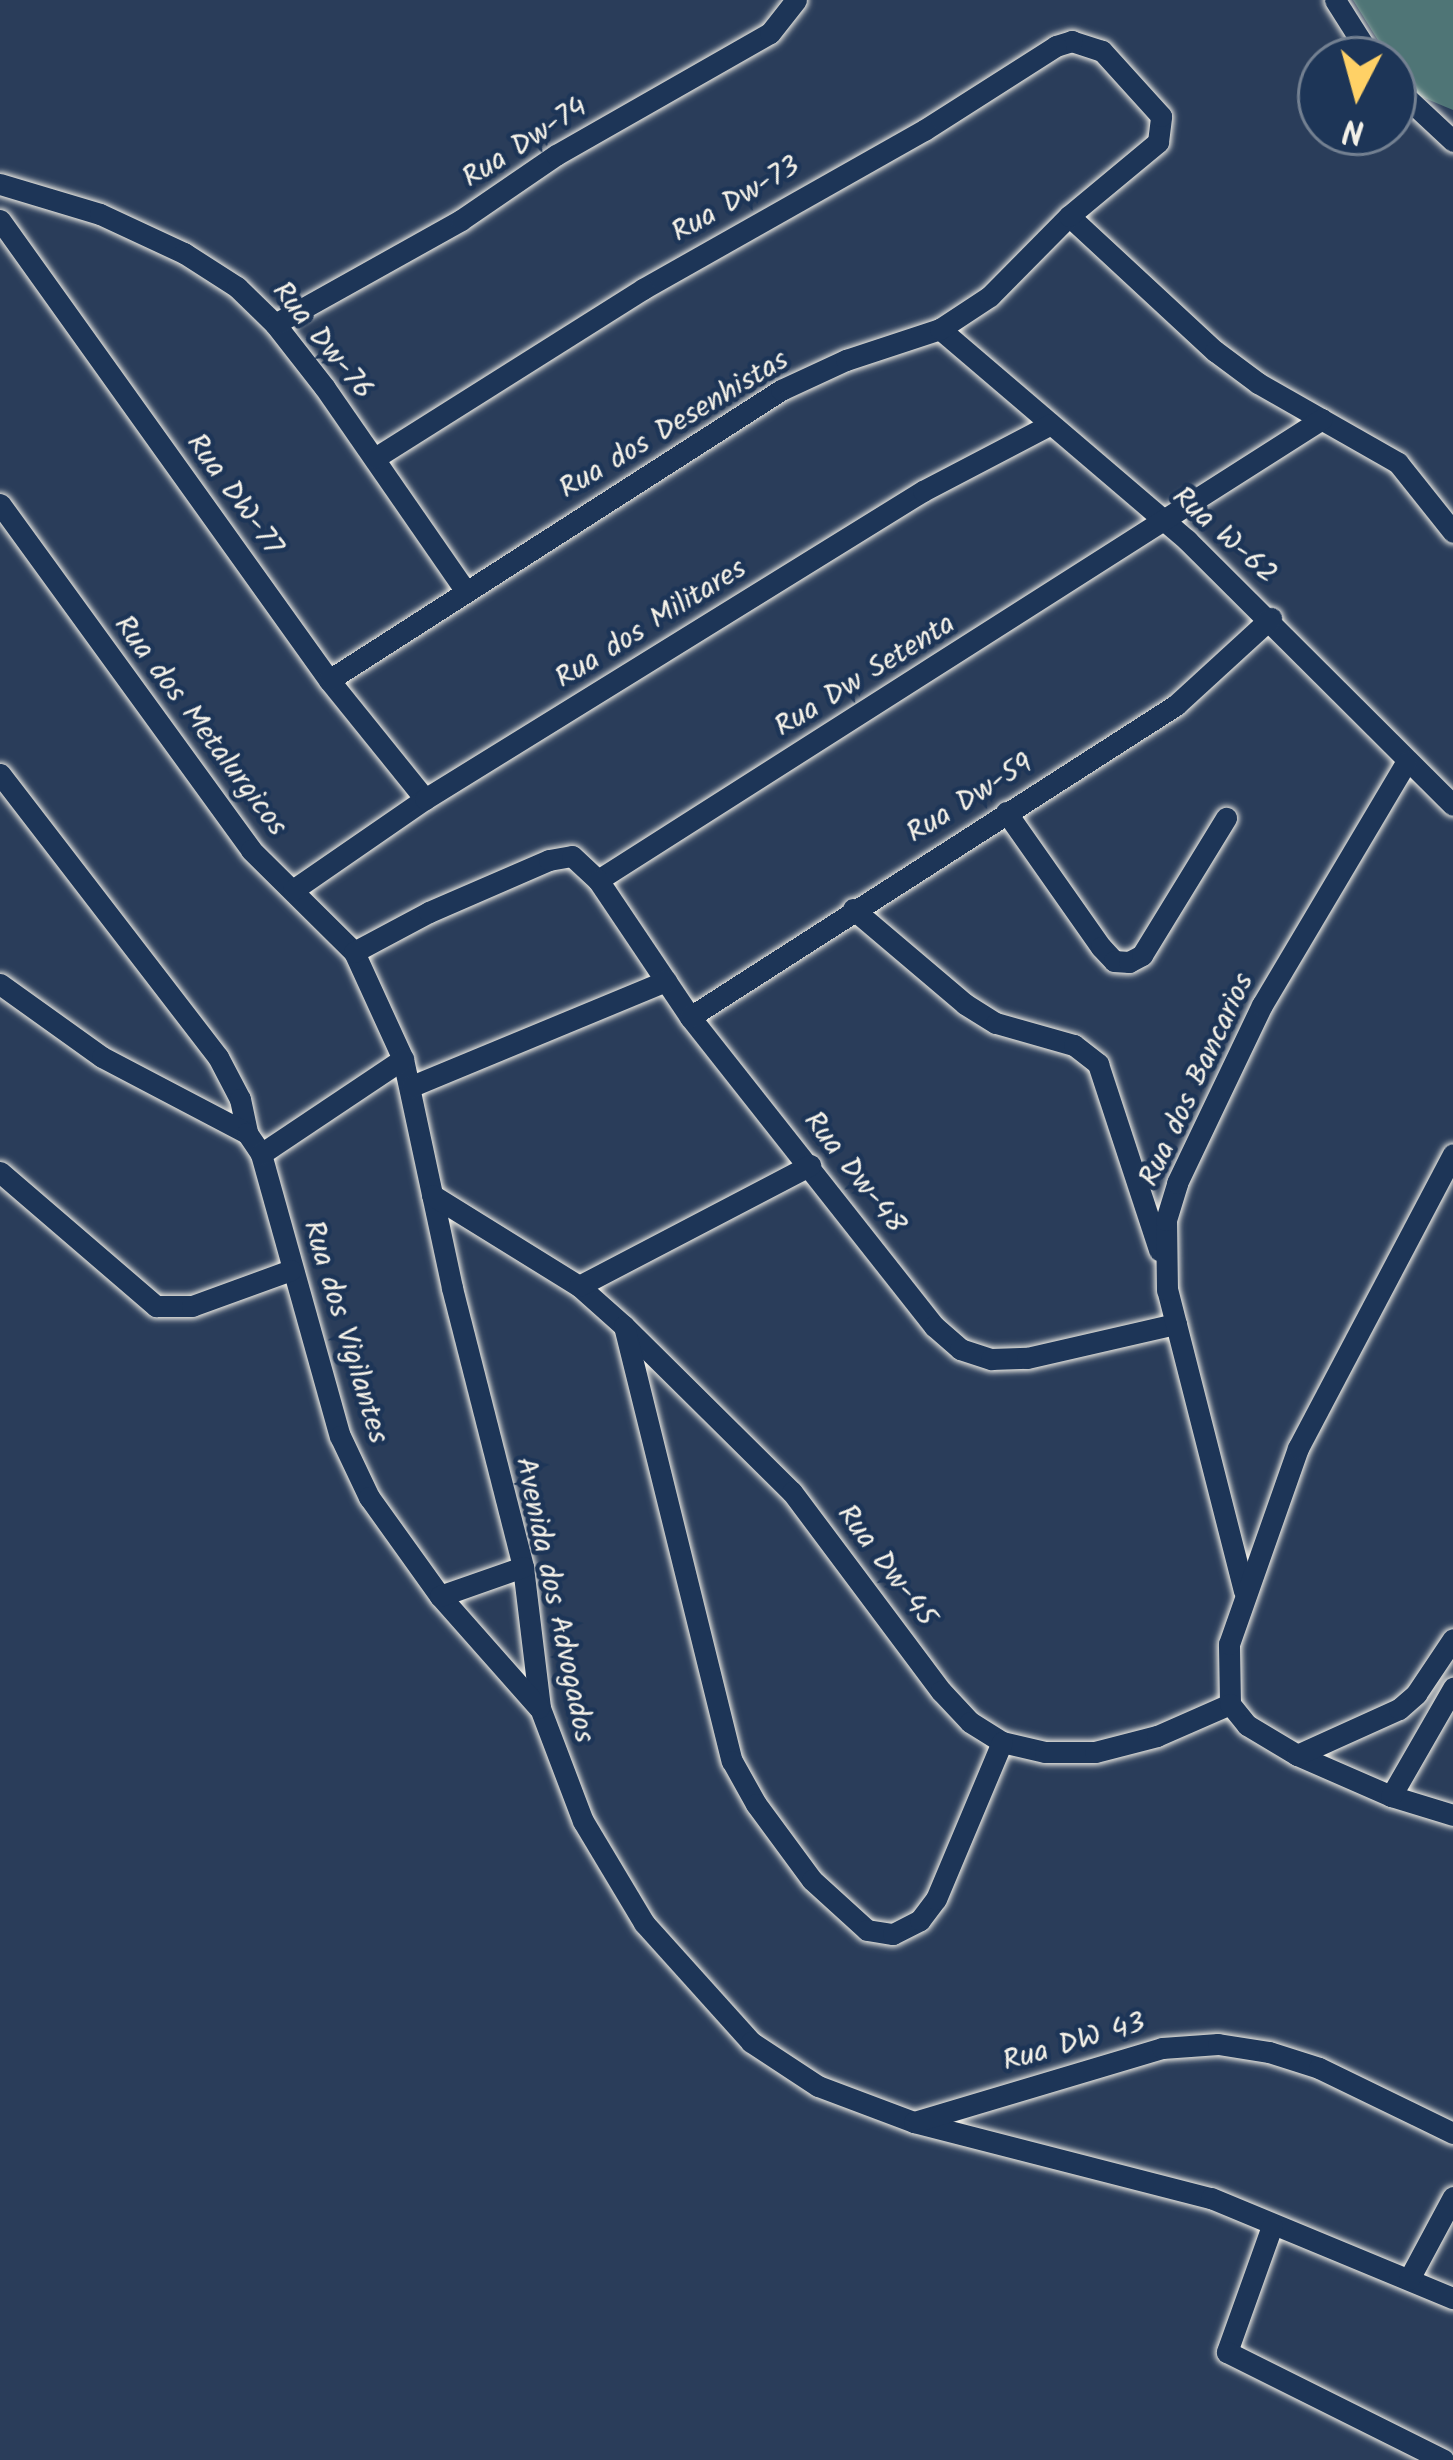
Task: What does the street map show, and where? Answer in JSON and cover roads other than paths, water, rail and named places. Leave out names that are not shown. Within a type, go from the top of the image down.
[{"type":"street","name":"Rua Dw-74","points":[[275,324],[424,242],[556,155],[770,33],[796,0]]},
{"type":"street","points":[[1335,0],[1358,36]]},
{"type":"street","name":"Rua Dw-73","points":[[375,458],[644,289],[924,130],[1056,46],[1087,43],[1132,77]]},
{"type":"street","name":"Rua dos Desenhistas","points":[[329,680],[781,390],[846,360],[940,329],[990,296],[1069,216],[1158,142],[1161,116],[1132,77]]},
{"type":"street","points":[[1417,107],[1453,141]]},
{"type":"street","name":"Rua Dw-76","points":[[0,184],[100,214],[184,254],[238,287],[275,324],[465,590]]},
{"type":"street","points":[[1069,216],[1215,351],[1398,463],[1453,532]]},
{"type":"street","name":"Rua DW-77","points":[[0,220],[329,680],[425,799]]},
{"type":"street","name":"Rua W-62","points":[[940,329],[1270,618],[1453,805]]},
{"type":"street","name":"Rua Dw Setenta","points":[[598,880],[1322,419]]},
{"type":"street","name":"Rua dos Militares","points":[[292,890],[425,799],[922,491],[1051,424]]},
{"type":"street","name":"Rua dos Metalurgicos","points":[[0,504],[251,850],[354,952]]},
{"type":"street","name":"Rua Dw-59","points":[[690,1017],[1176,705],[1270,618]]},
{"type":"street","name":"Rua dos Bancarios","points":[[1244,1591],[1176,1324],[1164,1263],[1166,1220],[1177,1183],[1262,1004],[1406,762]]},
{"type":"street","name":"Rua dos Vigilantes","points":[[0,774],[218,1057],[260,1154],[340,1436],[369,1497],[440,1595],[539,1708]]},
{"type":"street","points":[[1006,812],[1101,947],[1114,961],[1129,962],[1142,955],[1226,818]]},
{"type":"street","name":"Rua Dw-48","points":[[354,952],[429,912],[549,860],[572,856],[598,880],[690,1017],[934,1326],[960,1349],[991,1359],[1027,1358],[1176,1324]]},
{"type":"street","points":[[853,909],[965,1004],[996,1023],[1074,1045],[1098,1064],[1164,1263]]},
{"type":"street","name":"Avenida dos Advogados","points":[[354,952],[412,1086],[432,1196],[523,1567],[539,1708],[583,1821],[644,1923],[751,2042],[818,2086],[914,2122],[1211,2198],[1453,2298]]},
{"type":"street","points":[[412,1086],[666,981]]},
{"type":"street","points":[[0,984],[102,1057],[247,1133]]},
{"type":"street","points":[[260,1154],[403,1059]]},
{"type":"street","points":[[1453,1154],[1298,1448],[1229,1644],[1230,1704],[1247,1725],[1297,1755],[1391,1796],[1453,1815]]},
{"type":"street","points":[[579,1286],[810,1165]]},
{"type":"street","points":[[0,1172],[156,1306],[192,1306],[292,1270]]},
{"type":"street","name":"Rua Dw-45","points":[[432,1196],[579,1286],[623,1326],[792,1492],[941,1691],[970,1721],[1002,1742]]},
{"type":"street","points":[[623,1326],[732,1761],[785,1846],[844,1913],[867,1930],[892,1934],[920,1920],[936,1899],[1002,1742],[1045,1752],[1095,1752],[1157,1736],[1230,1704]]},
{"type":"street","points":[[440,1595],[523,1567]]},
{"type":"street","points":[[1297,1755],[1399,1709],[1416,1694],[1453,1639]]},
{"type":"street","points":[[1391,1796],[1453,1688]]},
{"type":"street","name":"Rua DW 43","points":[[914,2122],[1162,2048],[1218,2044],[1269,2052],[1319,2068],[1453,2133]]},
{"type":"street","points":[[1409,2279],[1453,2197]]},
{"type":"street","points":[[1272,2226],[1227,2352],[1444,2460]]}]
